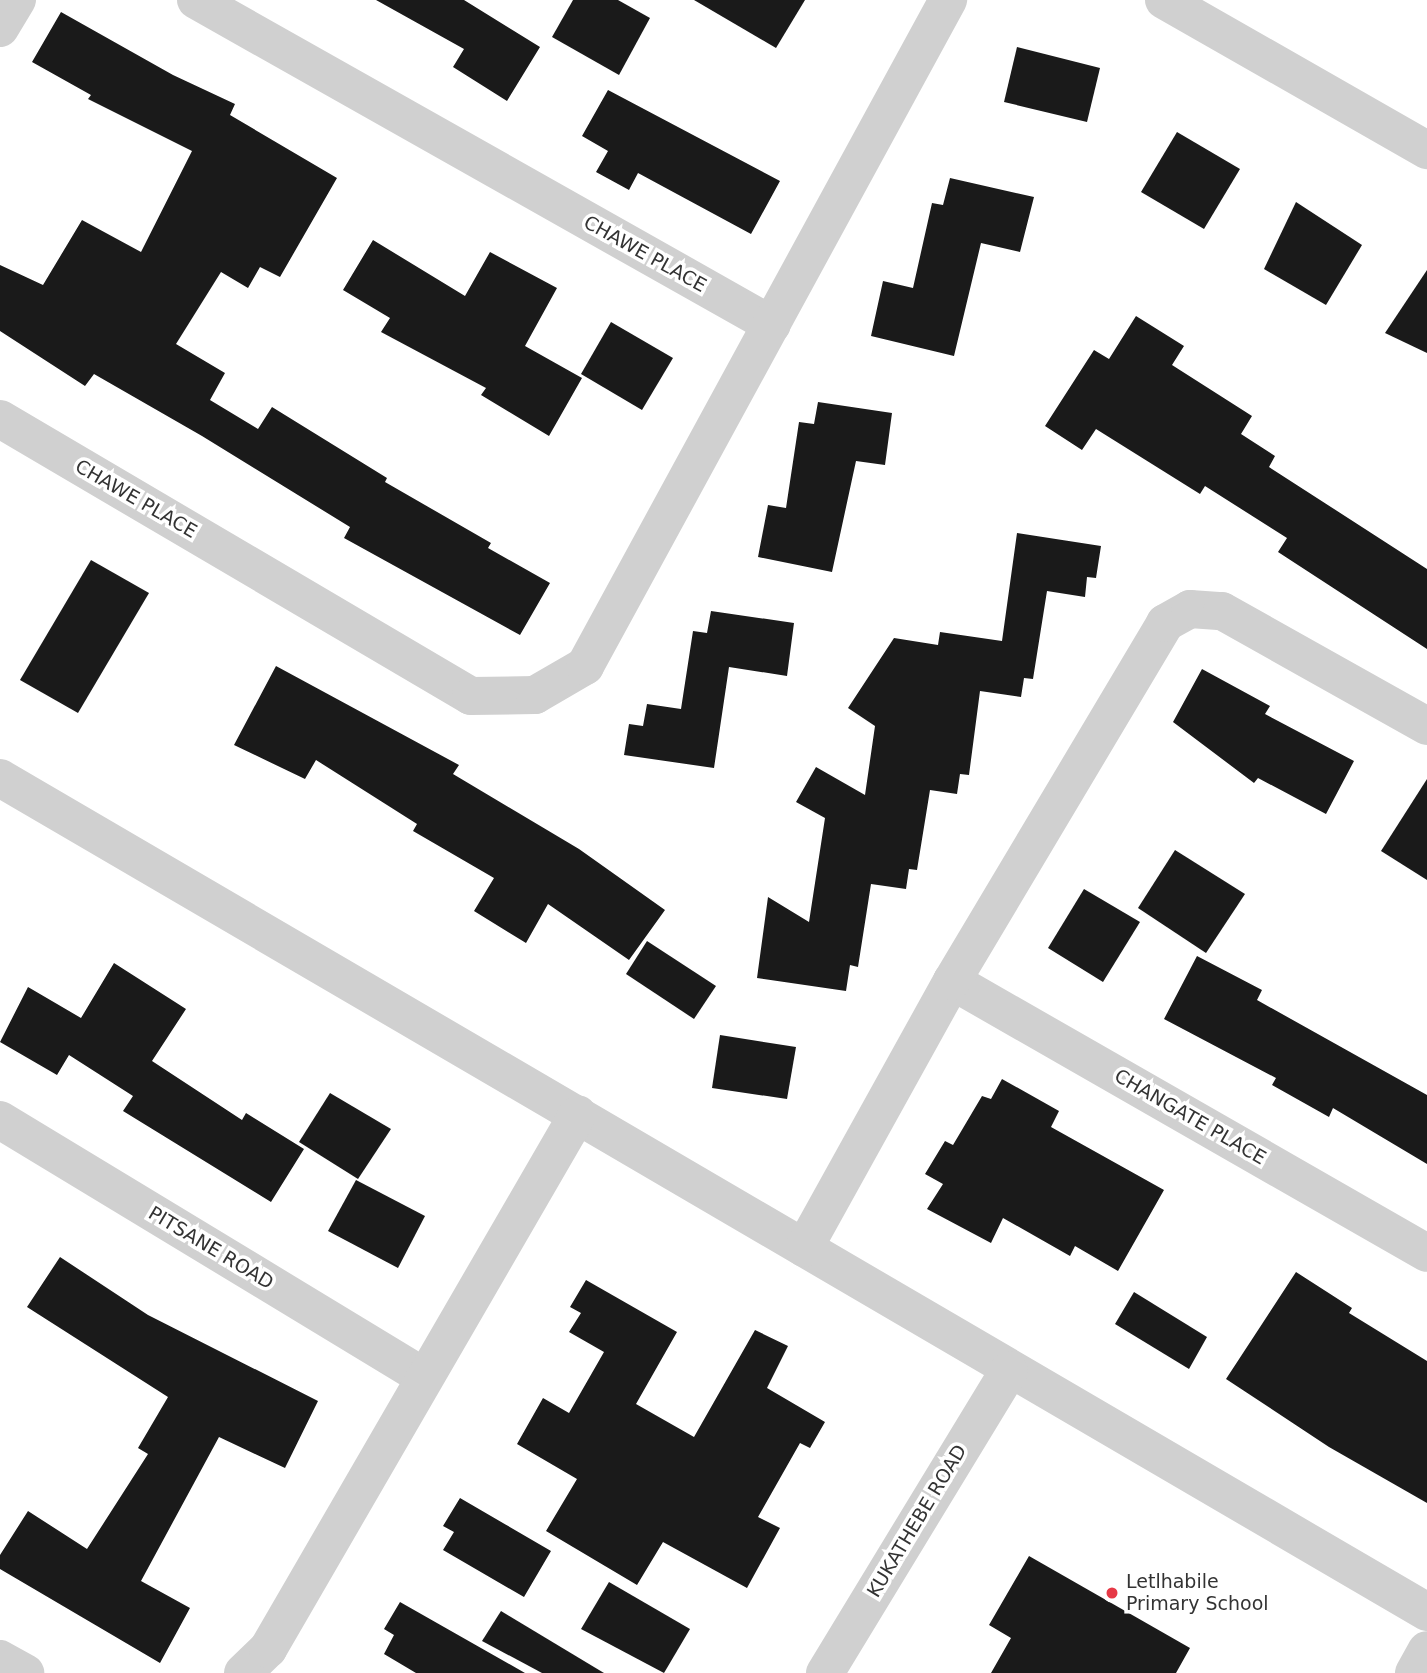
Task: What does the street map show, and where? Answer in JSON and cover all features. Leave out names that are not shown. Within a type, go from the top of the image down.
[{"type":"street","points":[[0,28],[17,0]]},
{"type":"street","name":"CHAWE PLACE","points":[[0,419],[471,696],[535,695],[585,666],[772,326],[196,0]]},
{"type":"street","points":[[772,326],[948,0]]},
{"type":"street","points":[[1169,1],[1427,150]]},
{"type":"street","points":[[804,1248],[952,982],[1165,623],[1191,609],[1222,611],[1427,726]]},
{"type":"street","points":[[0,778],[1427,1612]]},
{"type":"street","name":"CHANGATE PLACE","points":[[952,982],[1427,1253]]},
{"type":"street","points":[[243,1673],[268,1649],[423,1376],[578,1114]]},
{"type":"street","name":"PITSANE ROAD","points":[[0,1120],[423,1376]]},
{"type":"street","name":"KUKATHEBE ROAD","points":[[825,1673],[1009,1370]]},
{"type":"street","points":[[1414,1673],[1427,1650]]},
{"type":"street","points":[[0,1658],[25,1673]]},
{"type":"building","points":[[376,0],[464,0],[540,47],[507,101],[453,67],[464,49]]},
{"type":"building","points":[[573,0],[618,0],[650,18],[619,75],[552,37]]},
{"type":"building","points":[[694,0],[805,0],[776,48]]},
{"type":"building","points":[[61,12],[173,75],[235,104],[230,115],[337,178],[280,277],[260,267],[248,288],[221,272],[176,344],[225,373],[210,400],[258,429],[272,407],[387,478],[385,482],[491,543],[488,548],[550,583],[520,635],[344,538],[350,527],[202,436],[94,374],[85,386],[0,331],[0,265],[43,285],[82,220],[141,252],[192,151],[88,99],[91,95],[32,62]]},
{"type":"building","points":[[1017,47],[1100,68],[1087,122],[1004,102]]},
{"type":"building","points":[[608,90],[780,181],[751,234],[638,173],[629,190],[596,172],[608,151],[582,136]]},
{"type":"building","points":[[1177,132],[1240,169],[1204,229],[1141,192]]},
{"type":"building","points":[[950,178],[1034,197],[1020,252],[981,243],[954,356],[871,336],[883,281],[913,288],[932,203],[943,205]]},
{"type":"building","points":[[1296,202],[1362,245],[1326,305],[1264,269]]},
{"type":"building","points":[[373,240],[465,296],[490,252],[557,288],[525,346],[582,378],[549,436],[481,395],[486,388],[381,332],[390,318],[343,290]]},
{"type":"building","points":[[1427,270],[1427,353],[1385,333]]},
{"type":"building","points":[[1136,316],[1184,346],[1172,365],[1252,416],[1241,434],[1275,456],[1269,467],[1427,569],[1427,649],[1278,552],[1287,538],[1205,486],[1200,494],[1096,429],[1082,450],[1045,426],[1094,350],[1109,359]]},
{"type":"building","points":[[611,322],[673,358],[642,410],[581,374]]},
{"type":"building","points":[[818,402],[892,413],[885,465],[856,461],[832,572],[758,557],[768,505],[786,508],[799,422],[814,424]]},
{"type":"building","points":[[1017,533],[1101,546],[1096,578],[1087,577],[1085,597],[1047,591],[1033,679],[1024,678],[1021,697],[980,691],[969,775],[960,774],[957,794],[930,790],[917,870],[909,869],[906,889],[871,884],[858,967],[850,965],[846,991],[757,978],[768,897],[809,922],[825,818],[796,802],[816,767],[865,795],[875,726],[848,708],[894,638],[938,645],[940,632],[1002,641]]},
{"type":"building","points":[[91,560],[149,593],[78,713],[20,680]]},
{"type":"building","points":[[711,611],[794,623],[787,676],[729,667],[714,768],[624,755],[629,724],[643,726],[647,704],[681,709],[693,631],[707,633]]},
{"type":"building","points":[[276,666],[459,765],[453,774],[579,849],[665,910],[629,960],[548,904],[526,943],[474,911],[494,878],[413,831],[417,824],[316,760],[305,779],[234,745]]},
{"type":"building","points":[[1202,669],[1270,706],[1265,714],[1354,761],[1326,814],[1258,778],[1254,783],[1173,722]]},
{"type":"building","points":[[1427,779],[1427,880],[1381,851]]},
{"type":"building","points":[[1175,850],[1245,894],[1206,953],[1138,908]]},
{"type":"building","points":[[1084,889],[1140,922],[1103,982],[1048,948]]},
{"type":"building","points":[[647,941],[716,986],[694,1019],[626,974]]},
{"type":"building","points":[[1197,956],[1262,990],[1257,1000],[1427,1095],[1427,1164],[1333,1108],[1329,1117],[1272,1085],[1276,1078],[1164,1019]]},
{"type":"building","points":[[114,963],[186,1009],[152,1061],[242,1120],[246,1113],[304,1149],[271,1202],[123,1111],[133,1096],[69,1055],[57,1075],[0,1042],[28,987],[81,1018]]},
{"type":"building","points":[[720,1035],[796,1047],[787,1099],[712,1088]]},
{"type":"building","points":[[1002,1079],[1059,1111],[1051,1127],[1164,1190],[1118,1271],[1075,1246],[1070,1256],[1003,1218],[991,1243],[927,1209],[943,1184],[925,1174],[945,1141],[953,1145],[982,1096],[991,1099]]},
{"type":"building","points":[[330,1093],[391,1129],[358,1179],[299,1142]]},
{"type":"building","points":[[356,1180],[425,1216],[398,1268],[328,1231]]},
{"type":"building","points":[[60,1257],[148,1315],[318,1401],[285,1468],[219,1437],[141,1581],[190,1608],[160,1663],[0,1569],[0,1555],[28,1511],[87,1549],[148,1454],[138,1448],[168,1397],[27,1307]]},
{"type":"building","points":[[1296,1272],[1352,1308],[1349,1313],[1427,1361],[1427,1503],[1329,1447],[1226,1379]]},
{"type":"building","points":[[586,1280],[677,1332],[636,1404],[694,1437],[755,1330],[788,1346],[767,1388],[825,1422],[810,1448],[800,1443],[758,1517],[780,1528],[747,1588],[663,1542],[637,1585],[546,1531],[577,1479],[517,1444],[543,1398],[569,1413],[604,1352],[569,1332],[581,1313],[570,1307]]},
{"type":"building","points":[[1134,1292],[1207,1337],[1189,1369],[1115,1324]]},
{"type":"building","points":[[460,1498],[551,1551],[524,1597],[443,1550],[454,1532],[443,1526]]},
{"type":"building","points":[[1029,1556],[1190,1648],[1176,1673],[991,1673],[1011,1638],[989,1625]]},
{"type":"building","points":[[609,1582],[690,1629],[664,1673],[581,1629]]},
{"type":"building","points":[[400,1602],[525,1673],[416,1673],[384,1654],[394,1635],[384,1629]]},
{"type":"building","points":[[501,1611],[604,1673],[542,1673],[482,1641]]},
{"type":"place","name":"Letlhabile Primary School","points":[[1112,1593]]}]
